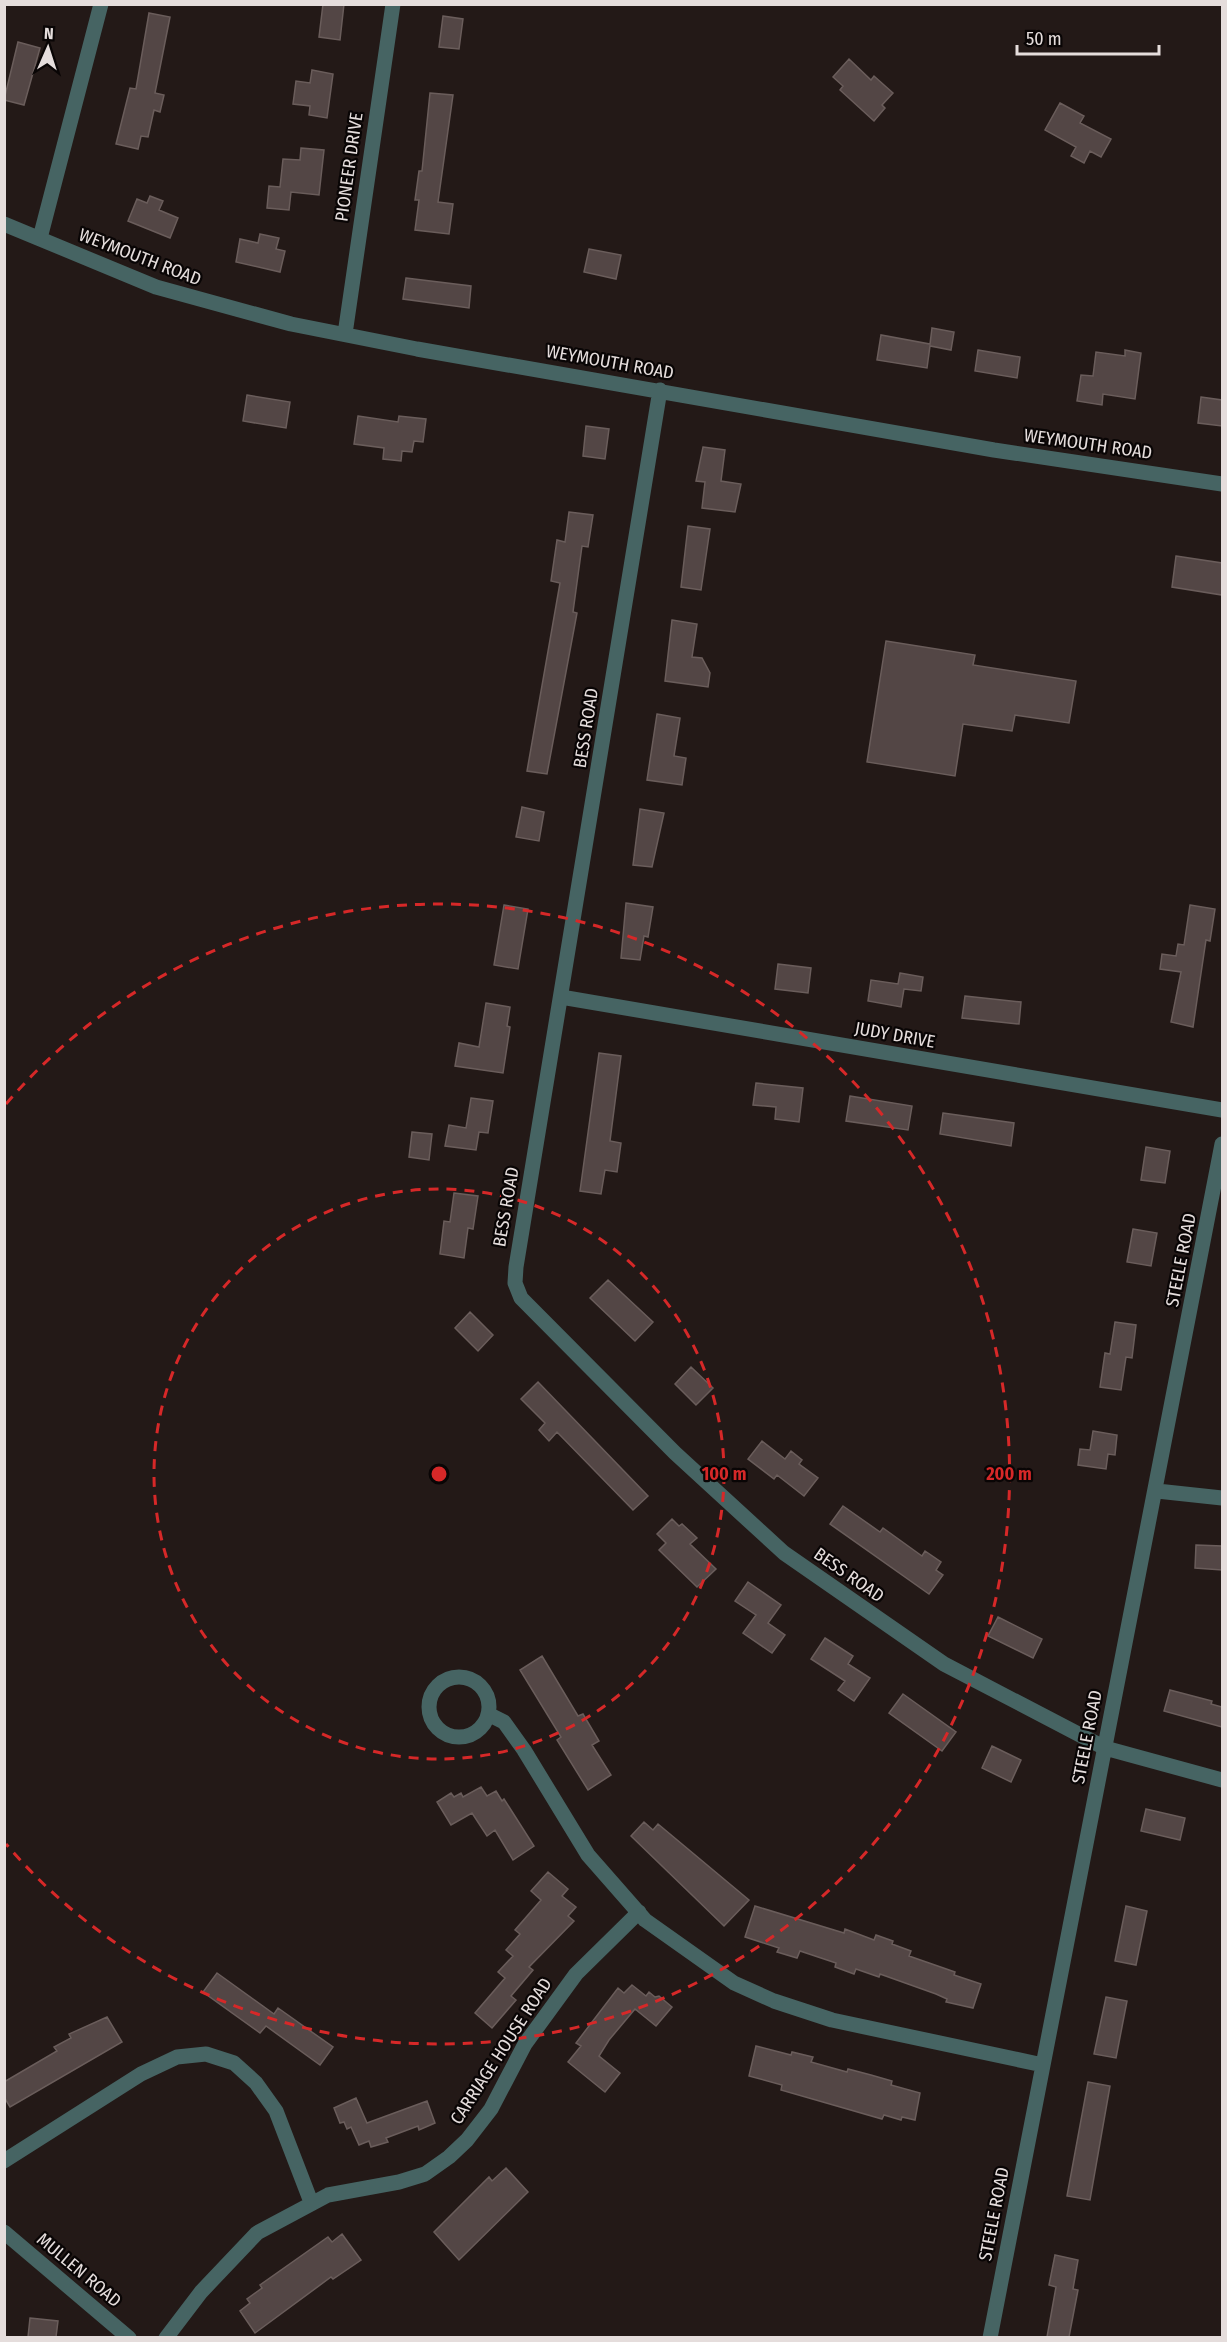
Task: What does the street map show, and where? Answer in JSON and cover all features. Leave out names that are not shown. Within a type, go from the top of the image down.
[{"type":"street","points":[[40,238],[101,4]]},
{"type":"street","name":"PIONEER DRIVE","points":[[345,334],[393,4]]},
{"type":"street","name":"WEYMOUTH ROAD","points":[[4,224],[102,266],[166,290],[255,315],[428,351],[985,448],[1222,484]]},
{"type":"street","name":"BESS ROAD","points":[[660,390],[516,1267],[515,1283],[521,1298],[675,1453],[784,1553],[944,1664],[1105,1748],[1222,1780]]},
{"type":"street","name":"JUDY DRIVE","points":[[561,997],[1222,1110]]},
{"type":"street","name":"STEELE ROAD","points":[[990,2337],[1220,1173],[1222,1144]]},
{"type":"street","points":[[1156,1491],[1222,1498]]},
{"type":"street","points":[[461,1676],[480,1685],[489,1703],[488,1714],[478,1730],[461,1737],[451,1736],[435,1726],[428,1709],[429,1699],[441,1682],[461,1676]]},
{"type":"street","points":[[488,1714],[504,1722],[588,1855],[645,1920],[717,1972],[774,2001],[832,2020],[1043,2065]]},
{"type":"street","name":"CARRIAGE HOUSE ROAD","points":[[166,2337],[201,2292],[257,2233],[310,2202],[328,2195],[399,2182],[425,2174],[449,2157],[467,2140],[491,2109],[525,2044],[576,1974],[639,1912]]},
{"type":"street","points":[[4,2161],[141,2074],[177,2057],[206,2054],[234,2064],[256,2083],[276,2111],[310,2202]]},
{"type":"street","name":"MULLEN ROAD","points":[[4,2232],[129,2337]]},
{"type":"building","points":[[323,4],[344,4],[340,40],[319,37]]},
{"type":"building","points":[[149,13],[170,17],[155,93],[164,95],[160,112],[154,110],[148,137],[141,136],[138,149],[116,144],[130,88],[136,89]]},
{"type":"building","points":[[443,16],[463,19],[459,49],[439,47]]},
{"type":"building","points":[[18,42],[40,48],[24,105],[4,100]]},
{"type":"building","points":[[849,59],[871,80],[874,76],[893,93],[882,105],[885,108],[874,121],[840,90],[843,86],[833,77]]},
{"type":"building","points":[[312,70],[333,74],[327,118],[309,115],[310,106],[293,104],[296,81],[310,83]]},
{"type":"building","points":[[430,93],[453,95],[438,202],[453,204],[449,234],[415,230],[419,200],[415,200],[419,171],[422,171]]},
{"type":"building","points":[[1060,103],[1084,116],[1080,123],[1111,139],[1101,157],[1090,151],[1084,163],[1071,156],[1076,147],[1045,130]]},
{"type":"building","points":[[301,148],[324,150],[319,195],[291,192],[289,210],[267,208],[269,186],[280,187],[283,159],[300,160]]},
{"type":"building","points":[[150,196],[163,201],[159,210],[178,218],[170,238],[128,221],[137,199],[147,203]]},
{"type":"building","points":[[260,234],[279,238],[276,249],[285,251],[280,272],[236,262],[240,239],[258,243]]},
{"type":"building","points":[[589,249],[621,255],[616,279],[584,272]]},
{"type":"building","points":[[406,278],[471,286],[469,308],[403,299]]},
{"type":"building","points":[[932,328],[954,332],[951,350],[930,346],[927,368],[877,360],[881,335],[930,344]]},
{"type":"building","points":[[978,350],[1020,357],[1017,378],[975,371]]},
{"type":"building","points":[[1125,350],[1141,353],[1135,399],[1103,394],[1102,405],[1077,401],[1081,375],[1093,376],[1096,352],[1125,356]]},
{"type":"building","points":[[247,395],[290,402],[286,428],[243,421]]},
{"type":"building","points":[[1201,397],[1222,400],[1222,426],[1198,423]]},
{"type":"building","points":[[358,416],[398,422],[399,416],[426,419],[423,442],[414,441],[412,452],[402,451],[401,461],[383,459],[384,448],[354,444]]},
{"type":"building","points":[[586,426],[609,429],[605,459],[583,456]]},
{"type":"building","points":[[703,447],[725,450],[721,481],[741,484],[735,512],[702,508],[705,482],[696,481]]},
{"type":"building","points":[[569,512],[593,515],[588,547],[582,546],[573,612],[577,613],[547,774],[527,771],[560,583],[551,581],[557,540],[565,542]]},
{"type":"building","points":[[688,526],[710,529],[701,590],[681,587]]},
{"type":"building","points":[[1176,556],[1222,563],[1222,595],[1172,587]]},
{"type":"building","points":[[672,620],[697,624],[692,657],[702,658],[710,673],[708,687],[665,681]]},
{"type":"building","points":[[886,641],[975,655],[973,665],[1076,681],[1069,723],[1015,715],[1012,731],[963,724],[955,776],[867,762]]},
{"type":"building","points":[[657,714],[680,718],[674,756],[686,758],[682,785],[647,780]]},
{"type":"building","points":[[522,807],[544,812],[539,841],[516,837]]},
{"type":"building","points":[[640,809],[664,813],[652,867],[633,865]]},
{"type":"building","points":[[626,903],[653,907],[648,937],[644,936],[640,960],[621,958]]},
{"type":"building","points":[[504,905],[528,909],[518,969],[494,965]]},
{"type":"building","points":[[1190,905],[1215,909],[1210,941],[1206,940],[1193,1027],[1171,1022],[1181,972],[1160,969],[1162,954],[1176,956],[1178,944],[1184,945]]},
{"type":"building","points":[[778,964],[811,968],[808,993],[775,989]]},
{"type":"building","points":[[900,973],[923,977],[921,991],[904,989],[901,1007],[868,1001],[871,980],[898,984]]},
{"type":"building","points":[[965,996],[1021,1002],[1019,1024],[962,1018]]},
{"type":"building","points":[[486,1003],[510,1007],[507,1026],[510,1027],[503,1073],[455,1066],[459,1043],[479,1047]]},
{"type":"building","points":[[599,1053],[621,1056],[610,1141],[621,1143],[617,1172],[605,1170],[601,1194],[580,1191]]},
{"type":"building","points":[[756,1083],[803,1088],[799,1122],[775,1119],[776,1107],[753,1105]]},
{"type":"building","points":[[850,1096],[912,1106],[908,1130],[846,1121]]},
{"type":"building","points":[[471,1098],[493,1101],[488,1133],[479,1132],[476,1150],[445,1146],[449,1125],[466,1128]]},
{"type":"building","points":[[943,1113],[1014,1123],[1011,1146],[940,1134]]},
{"type":"building","points":[[412,1132],[432,1134],[429,1160],[409,1157]]},
{"type":"building","points":[[1146,1147],[1170,1151],[1165,1183],[1141,1180]]},
{"type":"building","points":[[454,1193],[478,1196],[473,1229],[468,1228],[464,1258],[440,1254],[444,1221],[450,1222]]},
{"type":"building","points":[[1133,1229],[1157,1233],[1151,1266],[1127,1262]]},
{"type":"building","points":[[608,1280],[653,1322],[635,1341],[590,1298]]},
{"type":"building","points":[[470,1312],[493,1335],[478,1351],[455,1328]]},
{"type":"building","points":[[1115,1322],[1136,1325],[1132,1358],[1126,1357],[1121,1390],[1100,1387],[1105,1353],[1110,1354]]},
{"type":"building","points":[[691,1367],[713,1388],[696,1405],[675,1384]]},
{"type":"building","points":[[538,1382],[648,1496],[633,1510],[557,1432],[549,1441],[539,1430],[545,1423],[521,1399]]},
{"type":"building","points":[[1093,1431],[1117,1435],[1115,1455],[1108,1454],[1106,1469],[1078,1465],[1080,1449],[1090,1450]]},
{"type":"building","points":[[762,1441],[785,1459],[791,1451],[802,1460],[799,1464],[818,1478],[804,1496],[777,1475],[774,1479],[748,1459]]},
{"type":"building","points":[[843,1506],[880,1532],[883,1528],[922,1556],[925,1551],[941,1562],[936,1570],[943,1575],[929,1594],[830,1524]]},
{"type":"building","points":[[672,1519],[679,1526],[682,1524],[697,1538],[690,1544],[716,1569],[697,1587],[659,1550],[666,1543],[657,1534]]},
{"type":"building","points":[[1196,1545],[1222,1546],[1222,1570],[1195,1568]]},
{"type":"building","points":[[748,1582],[781,1605],[768,1623],[785,1635],[772,1653],[743,1633],[756,1615],[735,1601]]},
{"type":"building","points":[[998,1617],[1042,1639],[1033,1658],[988,1636]]},
{"type":"building","points":[[825,1638],[853,1656],[848,1664],[870,1678],[854,1701],[838,1690],[845,1681],[811,1659]]},
{"type":"building","points":[[542,1656],[578,1716],[583,1714],[599,1741],[592,1745],[611,1775],[588,1790],[557,1740],[561,1737],[520,1670]]},
{"type":"building","points":[[1170,1690],[1212,1701],[1211,1704],[1222,1707],[1222,1727],[1164,1711]]},
{"type":"building","points":[[903,1694],[956,1732],[942,1751],[889,1713]]},
{"type":"building","points":[[992,1746],[1021,1760],[1011,1782],[982,1768]]},
{"type":"building","points":[[481,1787],[487,1796],[496,1791],[502,1801],[504,1799],[534,1846],[513,1860],[495,1830],[487,1836],[472,1813],[451,1825],[437,1802],[451,1793],[454,1797],[461,1793],[463,1797]]},
{"type":"building","points":[[1146,1809],[1185,1818],[1180,1840],[1141,1831]]},
{"type":"building","points":[[644,1822],[653,1830],[658,1824],[749,1900],[724,1926],[631,1836]]},
{"type":"building","points":[[548,1872],[568,1889],[562,1896],[576,1907],[568,1916],[574,1921],[529,1967],[533,1970],[511,1996],[516,2000],[492,2028],[475,2013],[505,1978],[498,1972],[513,1956],[506,1950],[520,1934],[515,1930],[541,1900],[531,1891]]},
{"type":"building","points":[[755,1906],[844,1933],[845,1929],[874,1940],[876,1935],[893,1941],[892,1944],[911,1951],[909,1956],[981,1984],[973,2008],[946,2002],[947,1999],[936,1994],[880,1974],[879,1977],[856,1969],[854,1974],[835,1967],[836,1963],[800,1951],[797,1958],[777,1952],[779,1948],[745,1937]]},
{"type":"building","points":[[1126,1906],[1147,1911],[1136,1965],[1115,1961]]},
{"type":"building","points":[[217,1973],[274,2014],[278,2008],[333,2047],[320,2065],[266,2026],[260,2033],[203,1992]]},
{"type":"building","points":[[632,1985],[646,1996],[649,1992],[655,1997],[659,1996],[672,2007],[656,2026],[635,2009],[609,2040],[599,2056],[620,2073],[605,2092],[568,2062],[581,2046],[576,2043],[618,1988],[624,1993]]},
{"type":"building","points":[[1106,1997],[1127,2001],[1116,2058],[1094,2054]]},
{"type":"building","points":[[107,2017],[122,2042],[10,2107],[4,2097],[4,2082],[57,2051],[54,2047],[71,2038],[69,2034]]},
{"type":"building","points":[[756,2046],[791,2055],[792,2052],[813,2057],[811,2062],[847,2072],[848,2069],[871,2075],[892,2081],[891,2085],[920,2093],[915,2120],[902,2117],[901,2120],[884,2115],[882,2119],[781,2090],[782,2085],[749,2076]]},
{"type":"building","points":[[1088,2082],[1110,2086],[1090,2200],[1067,2196]]},
{"type":"building","points":[[356,2098],[367,2123],[427,2101],[435,2123],[419,2130],[418,2126],[386,2138],[388,2142],[371,2147],[369,2141],[359,2145],[351,2127],[347,2129],[344,2122],[340,2123],[334,2108]]},
{"type":"building","points":[[506,2168],[528,2192],[459,2260],[434,2232],[489,2177],[492,2181]]},
{"type":"building","points":[[342,2234],[361,2260],[333,2279],[331,2277],[255,2333],[240,2311],[250,2303],[247,2299],[262,2288],[260,2285],[328,2237],[332,2242]]},
{"type":"building","points":[[1055,2255],[1078,2260],[1073,2289],[1078,2290],[1069,2337],[1047,2337],[1056,2287],[1049,2285]]},
{"type":"building","points":[[30,2318],[58,2321],[56,2337],[28,2337]]}]
